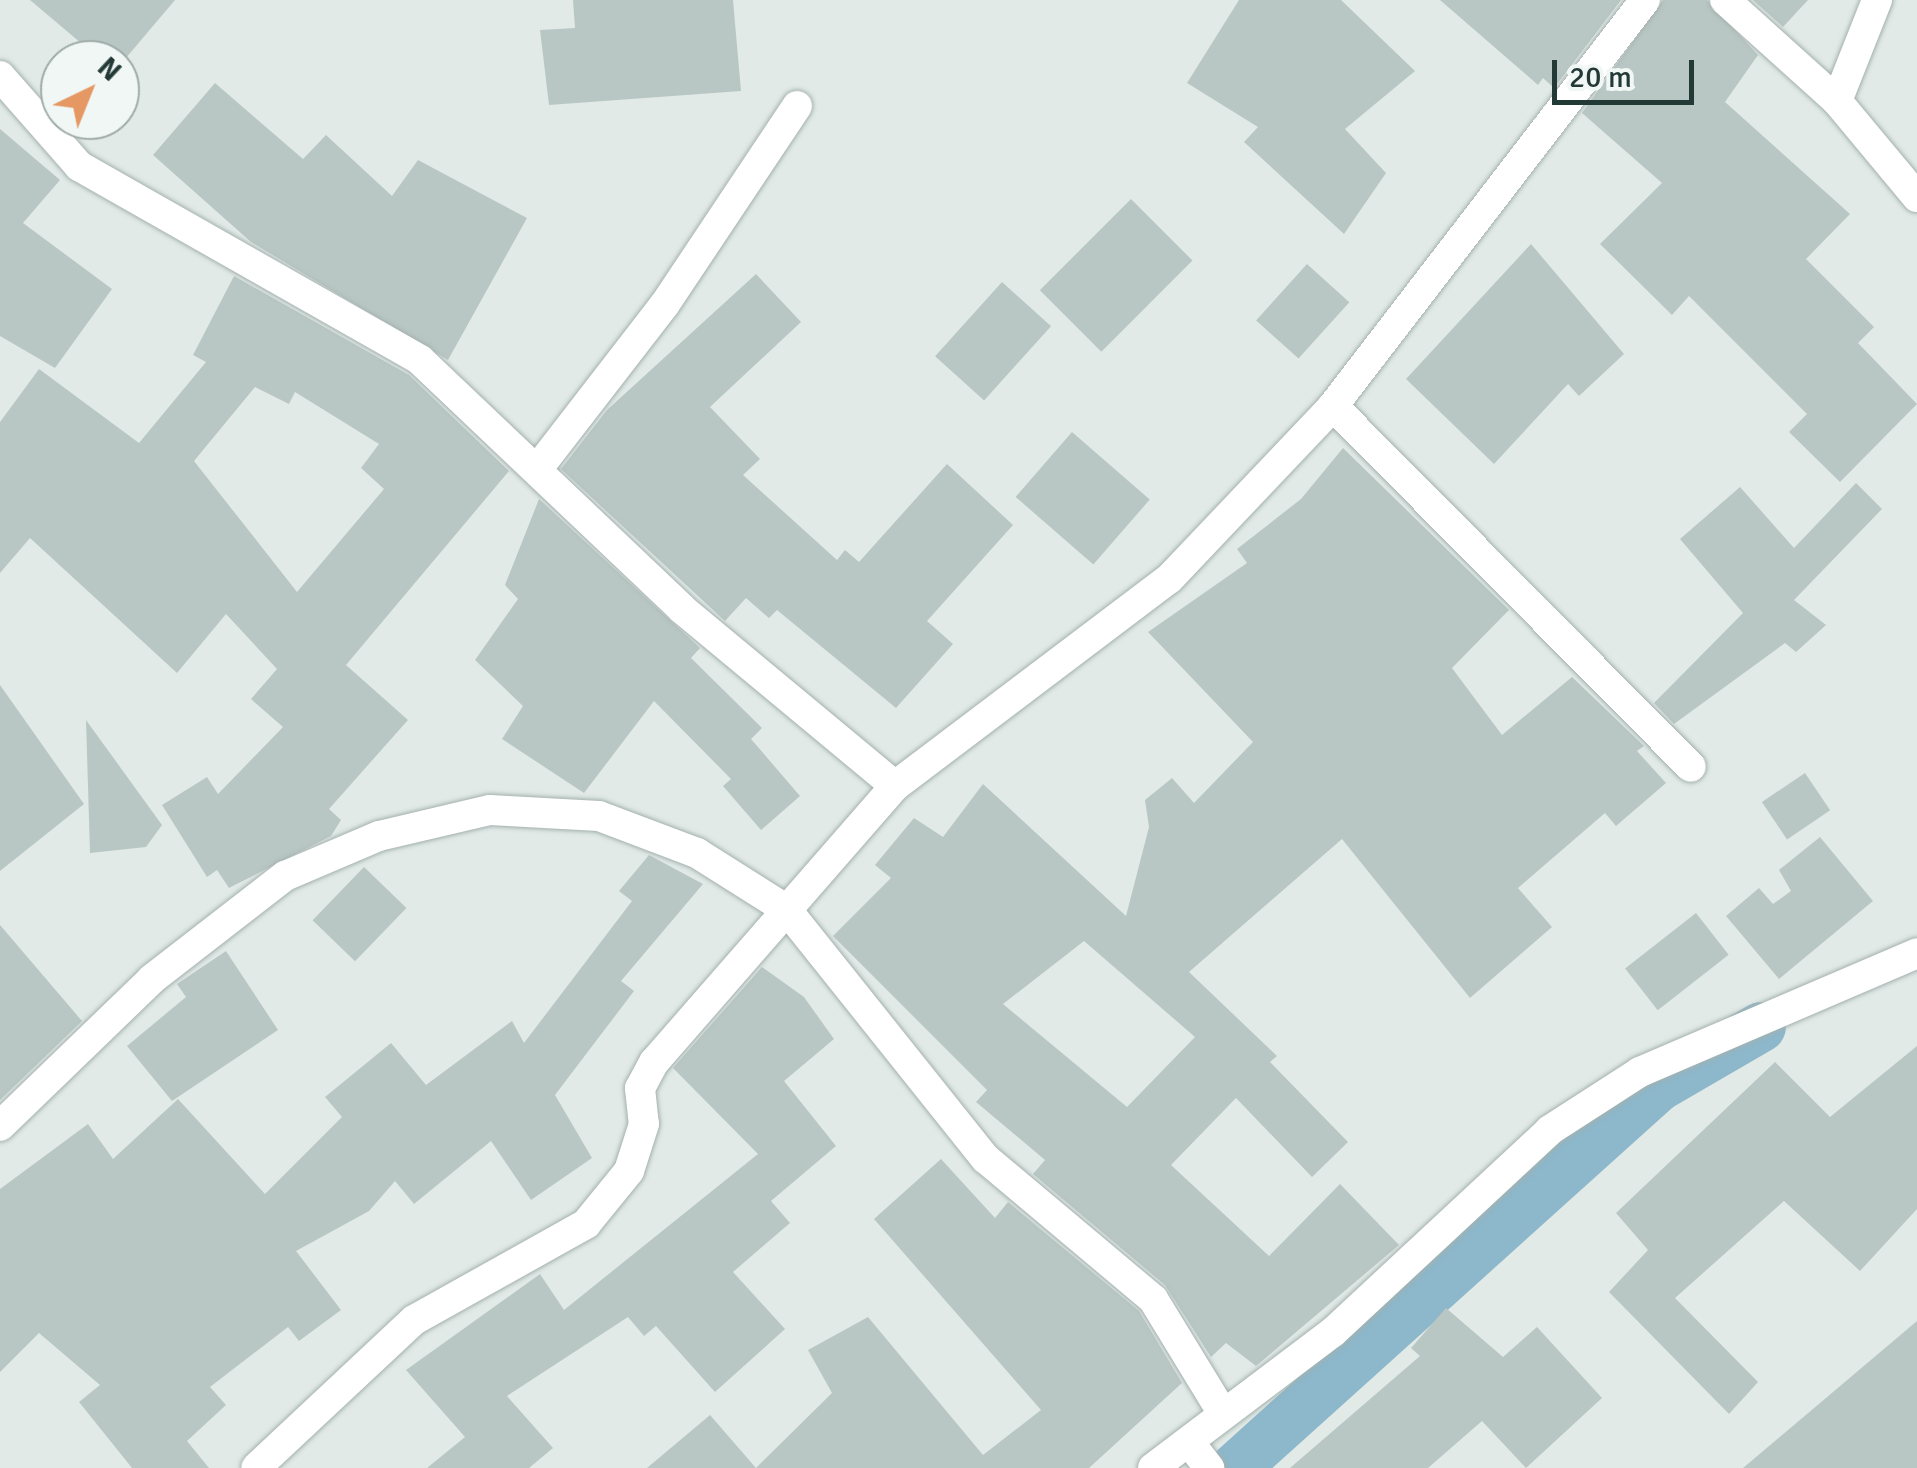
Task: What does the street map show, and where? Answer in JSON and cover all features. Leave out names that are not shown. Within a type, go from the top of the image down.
[{"type":"street","points":[[256,1468],[414,1320],[586,1224],[629,1171],[644,1124],[640,1088],[654,1062],[895,786],[1169,578],[1333,406],[1645,0]]},
{"type":"street","points":[[1724,0],[1837,101],[1917,197]]},
{"type":"street","points":[[1837,101],[1878,0]]},
{"type":"street","points":[[0,76],[79,166],[420,360],[539,467],[682,609],[895,786]]},
{"type":"street","points":[[539,467],[665,304],[796,106]]},
{"type":"street","points":[[1333,406],[1691,767]]},
{"type":"street","points":[[0,1126],[152,979],[286,876],[379,836],[490,810],[599,816],[697,853],[788,910],[986,1159],[1153,1299],[1222,1412]]},
{"type":"street","points":[[1153,1468],[1222,1412],[1333,1332],[1550,1130],[1640,1072],[1917,952]]},
{"type":"street","points":[[1189,1442],[1209,1468]]},
{"type":"building","points":[[30,0],[175,0],[140,41],[77,40]]},
{"type":"building","points":[[573,0],[733,0],[741,91],[549,105],[540,30],[575,28]]},
{"type":"building","points":[[1239,0],[1341,0],[1415,71],[1345,129],[1386,173],[1344,234],[1244,142],[1258,127],[1187,83]]},
{"type":"building","points":[[1440,0],[1621,0],[1554,88],[1543,78],[1538,85]]},
{"type":"building","points":[[1663,0],[1707,0],[1758,55],[1725,102],[1850,214],[1806,259],[1874,327],[1858,343],[1917,404],[1840,482],[1789,432],[1807,414],[1689,296],[1672,315],[1600,244],[1662,183],[1582,113]]},
{"type":"building","points":[[1753,0],[1808,0],[1783,27]]},
{"type":"building","points":[[215,83],[303,159],[326,135],[392,196],[418,160],[527,218],[448,360],[251,242],[153,155]]},
{"type":"building","points":[[0,129],[60,180],[23,223],[112,289],[55,368],[0,336]]},
{"type":"building","points":[[1131,199],[1193,261],[1101,352],[1040,290]]},
{"type":"building","points":[[1531,244],[1624,354],[1579,396],[1568,384],[1494,464],[1406,379]]},
{"type":"building","points":[[1307,264],[1349,302],[1299,359],[1256,320]]},
{"type":"building","points":[[756,274],[801,322],[710,407],[760,459],[743,475],[837,560],[845,550],[859,562],[947,464],[1013,525],[927,621],[953,644],[896,708],[777,610],[769,618],[746,598],[725,621],[561,469],[607,410]]},
{"type":"building","points":[[234,276],[409,375],[509,471],[346,665],[408,720],[329,809],[341,820],[331,836],[229,888],[217,870],[207,877],[162,805],[207,777],[218,794],[283,727],[251,699],[277,669],[226,614],[177,673],[30,538],[0,573],[0,422],[39,369],[139,443],[206,362],[193,355]],"holes":[[[255,387],[289,404],[295,392],[379,444],[361,468],[384,489],[297,592],[194,461]]]},
{"type":"building","points":[[1002,282],[1051,326],[984,400],[935,356]]},
{"type":"building","points":[[1072,432],[1150,500],[1093,564],[1016,497]]},
{"type":"building","points":[[1343,448],[1509,610],[1452,668],[1502,735],[1572,677],[1644,746],[1637,751],[1666,783],[1616,826],[1605,813],[1518,888],[1552,927],[1470,998],[1342,839],[1189,972],[1277,1056],[1270,1062],[1348,1142],[1312,1177],[1236,1098],[1171,1165],[1269,1256],[1340,1184],[1399,1245],[1256,1366],[1226,1343],[1211,1357],[1165,1285],[1033,1174],[1045,1160],[976,1102],[987,1090],[833,936],[891,878],[875,865],[914,818],[943,837],[983,784],[1126,916],[1149,827],[1145,800],[1172,778],[1194,803],[1253,742],[1148,632],[1247,563],[1237,549],[1301,499]],"holes":[[[1084,941],[1195,1037],[1127,1107],[1003,1004]]]},
{"type":"building","points":[[1856,483],[1882,509],[1794,600],[1826,625],[1796,652],[1785,643],[1674,724],[1654,703],[1743,613],[1680,539],[1740,487],[1794,548]]},
{"type":"building","points":[[539,499],[700,648],[691,658],[762,728],[751,739],[800,796],[761,830],[723,786],[731,779],[654,701],[584,793],[502,739],[523,706],[475,660],[518,599],[505,585]]},
{"type":"building","points":[[0,685],[84,804],[0,871]]},
{"type":"building","points":[[86,720],[162,825],[146,847],[90,853]]},
{"type":"building","points":[[1805,773],[1830,810],[1787,839],[1762,802]]},
{"type":"building","points":[[1820,837],[1873,901],[1779,979],[1726,916],[1759,888],[1773,904],[1791,891],[1779,870]]},
{"type":"building","points":[[649,855],[703,884],[621,981],[634,991],[555,1095],[592,1158],[531,1200],[491,1141],[414,1204],[395,1181],[369,1211],[296,1251],[341,1310],[299,1341],[288,1327],[210,1387],[226,1405],[187,1441],[209,1468],[132,1468],[79,1402],[100,1385],[39,1333],[0,1372],[0,1189],[88,1124],[113,1159],[178,1099],[265,1194],[342,1117],[325,1097],[391,1043],[426,1085],[512,1021],[524,1043],[632,901],[619,891]]},
{"type":"building","points":[[364,867],[406,908],[355,961],[313,920]]},
{"type":"building","points":[[1696,913],[1729,955],[1658,1010],[1625,968]]},
{"type":"building","points":[[0,925],[82,1021],[0,1100]]},
{"type":"building","points":[[226,951],[278,1030],[172,1101],[127,1046],[186,997],[177,984]]},
{"type":"building","points":[[762,967],[804,997],[834,1039],[784,1081],[836,1146],[771,1201],[790,1223],[733,1272],[785,1329],[715,1392],[656,1326],[644,1336],[628,1317],[507,1396],[553,1448],[529,1468],[427,1468],[465,1437],[406,1370],[540,1274],[564,1310],[758,1154],[673,1068]]},
{"type":"building","points":[[1917,1046],[1917,1209],[1860,1271],[1784,1201],[1675,1298],[1758,1382],[1729,1414],[1609,1292],[1648,1250],[1616,1213],[1775,1062],[1830,1117]]},
{"type":"building","points":[[941,1159],[995,1218],[1008,1202],[1139,1311],[1182,1383],[1089,1468],[756,1468],[832,1393],[808,1350],[868,1317],[983,1455],[1041,1410],[874,1219]]},
{"type":"building","points":[[1446,1308],[1503,1357],[1537,1327],[1602,1398],[1526,1468],[1482,1421],[1428,1468],[1290,1468],[1420,1356],[1411,1348]]},
{"type":"building","points":[[1917,1321],[1917,1468],[1743,1468]]},
{"type":"building","points":[[710,1415],[756,1468],[647,1468]]},
{"type":"waterway","points":[[1235,1468],[1658,1087],[1761,1027]]}]
